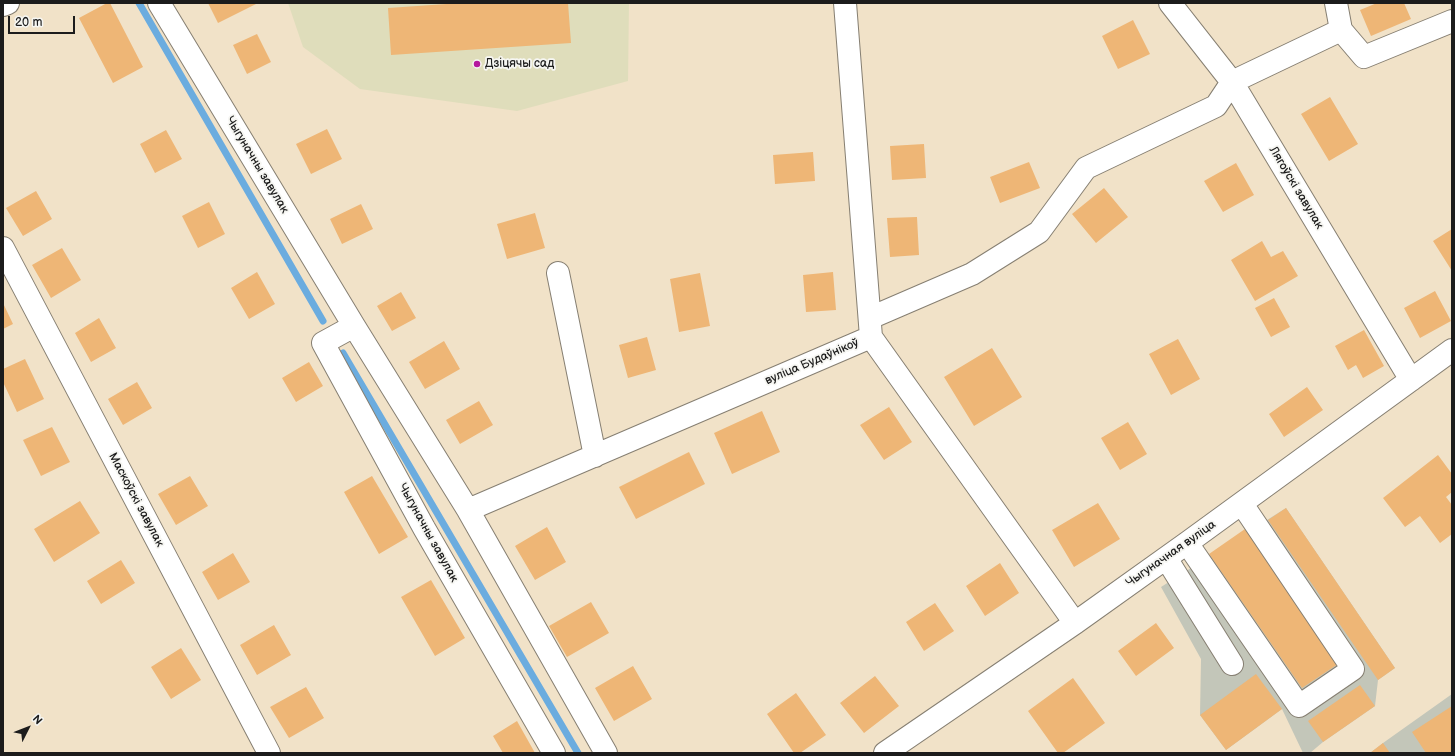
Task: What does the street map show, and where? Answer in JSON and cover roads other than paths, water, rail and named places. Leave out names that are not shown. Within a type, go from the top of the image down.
[{"type":"street","points":[[3,5],[8,3]]},
{"type":"street","name":"Чыгуначны завулак","points":[[159,3],[354,326],[468,510],[606,753]]},
{"type":"street","points":[[845,3],[870,328],[1075,623]]},
{"type":"street","name":"Лягоўскі завулак","points":[[1170,3],[1232,82],[1411,380]]},
{"type":"street","points":[[1336,3],[1342,30],[1364,57],[1452,21]]},
{"type":"street","points":[[1232,82],[1342,30]]},
{"type":"street","name":"вуліца Будаўнікоў","points":[[468,510],[595,456],[870,328],[972,274],[1039,232],[1086,168],[1216,106],[1232,82]]},
{"type":"street","name":"Маскоўскі завулак","points":[[3,248],[270,753]]},
{"type":"street","points":[[558,273],[595,456]]},
{"type":"street","name":"Чыгуначны завулак","points":[[354,326],[323,343],[424,528],[554,753]]},
{"type":"street","name":"Чыгуначная вуліца","points":[[885,753],[909,746],[1075,623],[1242,504],[1452,350]]},
{"type":"street","points":[[1187,543],[1299,706],[1353,669],[1242,504]]},
{"type":"street","points":[[1166,558],[1232,664]]},
{"type":"waterway","points":[[139,3],[323,321]]},
{"type":"waterway","points":[[343,353],[578,753]]},
{"type":"place","name":"Дзіцячы сад","points":[[477,64]]}]
